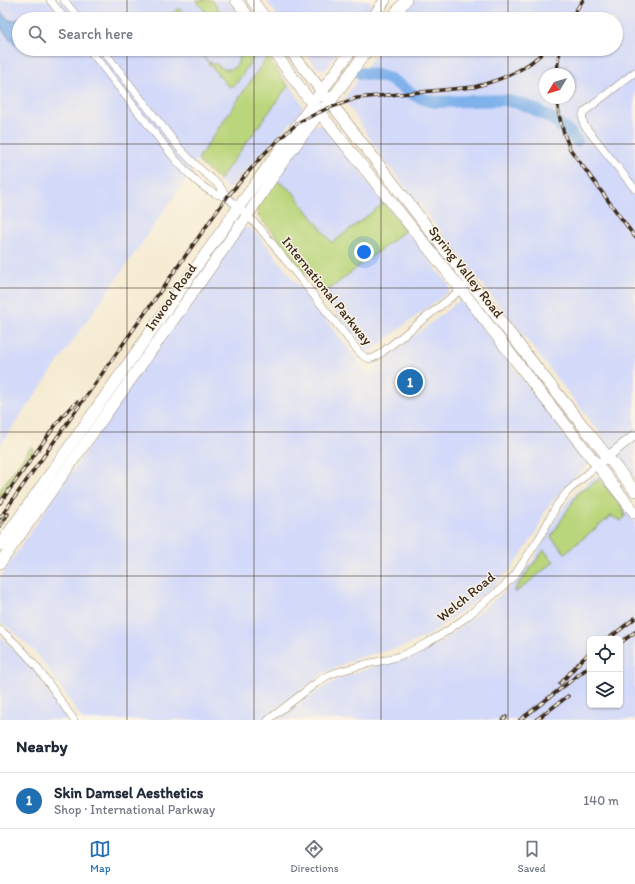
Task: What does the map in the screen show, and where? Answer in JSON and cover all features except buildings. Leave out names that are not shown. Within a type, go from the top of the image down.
[{"type":"main road","points":[[236,0],[245,12]]},
{"type":"main road","points":[[252,0],[261,12]]},
{"type":"main road","points":[[377,12],[385,0]]},
{"type":"main road","points":[[396,12],[404,1]]},
{"type":"main road","points":[[243,9],[246,12]]},
{"type":"main road","name":"Spring Valley Road","points":[[277,56],[316,108],[462,289],[635,513]]},
{"type":"main road","name":"Spring Valley Road","points":[[293,56],[330,101],[540,372],[635,491]]},
{"type":"main road","name":"Inwood Road","points":[[0,563],[247,216],[316,108],[322,91],[347,56]]},
{"type":"main road","name":"Inwood Road","points":[[0,545],[238,208],[316,108],[330,101],[363,56]]},
{"type":"main road","points":[[409,224],[419,216]]},
{"type":"main road","points":[[146,338],[156,345]]},
{"type":"main road","points":[[39,490],[48,497]]},
{"type":"street","points":[[50,0],[59,12]]},
{"type":"street","points":[[64,0],[73,12]]},
{"type":"street","name":"International Parkway","points":[[94,56],[183,168],[194,179],[213,193],[227,197]]},
{"type":"street","name":"International Parkway","points":[[107,56],[180,149],[219,185],[227,197],[259,227],[364,357],[369,359],[380,354],[471,282]]},
{"type":"street","points":[[635,72],[584,112],[582,119],[584,125],[635,189]]},
{"type":"street","name":"Welch Road","points":[[268,720],[327,676],[403,655],[440,635],[464,619],[514,576],[540,537],[557,505],[568,491],[597,465],[635,435]]},
{"type":"street","points":[[0,630],[15,642],[29,658],[74,720]]},
{"type":"shaded area","points":[[0,0],[227,0],[236,12],[12,12],[12,56],[268,56],[199,157],[186,180],[0,445]]},
{"type":"shaded area","points":[[266,0],[368,0],[372,4],[366,12],[275,12]]},
{"type":"shaded area","points":[[413,0],[635,0],[635,477],[385,161],[344,99],[374,56],[623,56],[623,12],[405,12]]},
{"type":"shaded area","points":[[308,56],[335,56],[326,69],[317,68]]},
{"type":"shaded area","points":[[290,84],[302,104],[302,111],[228,189],[219,180]]},
{"type":"shaded area","points":[[314,125],[324,125],[384,203],[332,243],[292,191],[276,180]]},
{"type":"shaded area","points":[[241,228],[251,228],[259,236],[368,373],[460,300],[586,462],[585,468],[568,483],[552,502],[544,513],[536,533],[521,555],[510,570],[490,589],[431,634],[405,646],[357,658],[322,674],[261,720],[83,720],[36,653],[0,622],[0,577],[163,338]]},
{"type":"shaded area","points":[[406,230],[449,285],[449,291],[371,351],[366,351],[322,295]]},
{"type":"shaded area","points":[[593,477],[600,477],[635,521],[635,720],[278,720],[304,700],[338,679],[435,645],[459,628],[511,586],[534,559],[551,527],[567,502]]},
{"type":"shaded area","points":[[0,636],[29,663],[68,720],[0,720]]},
{"type":"green space","points":[[196,0],[212,0],[221,12],[205,12]]},
{"type":"green space","points":[[179,8],[182,12],[174,12]]},
{"type":"green space","points":[[203,56],[209,63],[211,62],[214,65],[216,63],[220,67],[230,69],[237,64],[239,56],[253,56],[236,84],[234,86],[230,86],[226,84]]},
{"type":"green space","points":[[267,57],[288,86],[219,180],[199,162],[199,157]]},
{"type":"green space","points":[[276,180],[292,191],[332,243],[384,203],[406,230],[322,295],[277,237],[259,217],[256,208]]},
{"type":"green space","points":[[31,447],[34,449],[31,455],[0,499],[0,490]]},
{"type":"green space","points":[[599,479],[624,509],[625,517],[621,521],[611,516],[565,553],[551,537],[578,493]]},
{"type":"green space","points":[[544,550],[554,562],[515,593],[514,590]]},
{"type":"water","points":[[0,11],[12,20],[12,41],[0,27]]},
{"type":"waterway","points":[[360,73],[390,79],[416,96],[436,102],[505,100],[522,104],[554,120],[577,141]]},
{"type":"railway","points":[[575,12],[583,0]]},
{"type":"railway","points":[[0,518],[227,197],[262,156],[299,122],[326,109],[357,98],[474,87],[513,73],[531,63],[539,56]]},
{"type":"railway","points":[[557,68],[559,56]]},
{"type":"railway","points":[[557,104],[561,124],[570,149],[635,237]]},
{"type":"railway","points":[[0,503],[52,430],[65,413],[77,402]]},
{"type":"railway","points":[[0,526],[8,514]]},
{"type":"railway","points":[[612,636],[635,618]]},
{"type":"railway","points":[[623,641],[635,632]]},
{"type":"railway","points":[[560,684],[587,655]]},
{"type":"railway","points":[[520,720],[587,668]]},
{"type":"railway","points":[[536,720],[568,696]]},
{"type":"railway","points":[[503,720],[506,717]]},
{"type":"place","name":"Skin Damsel Aesthetics","points":[[410,382]]}]
